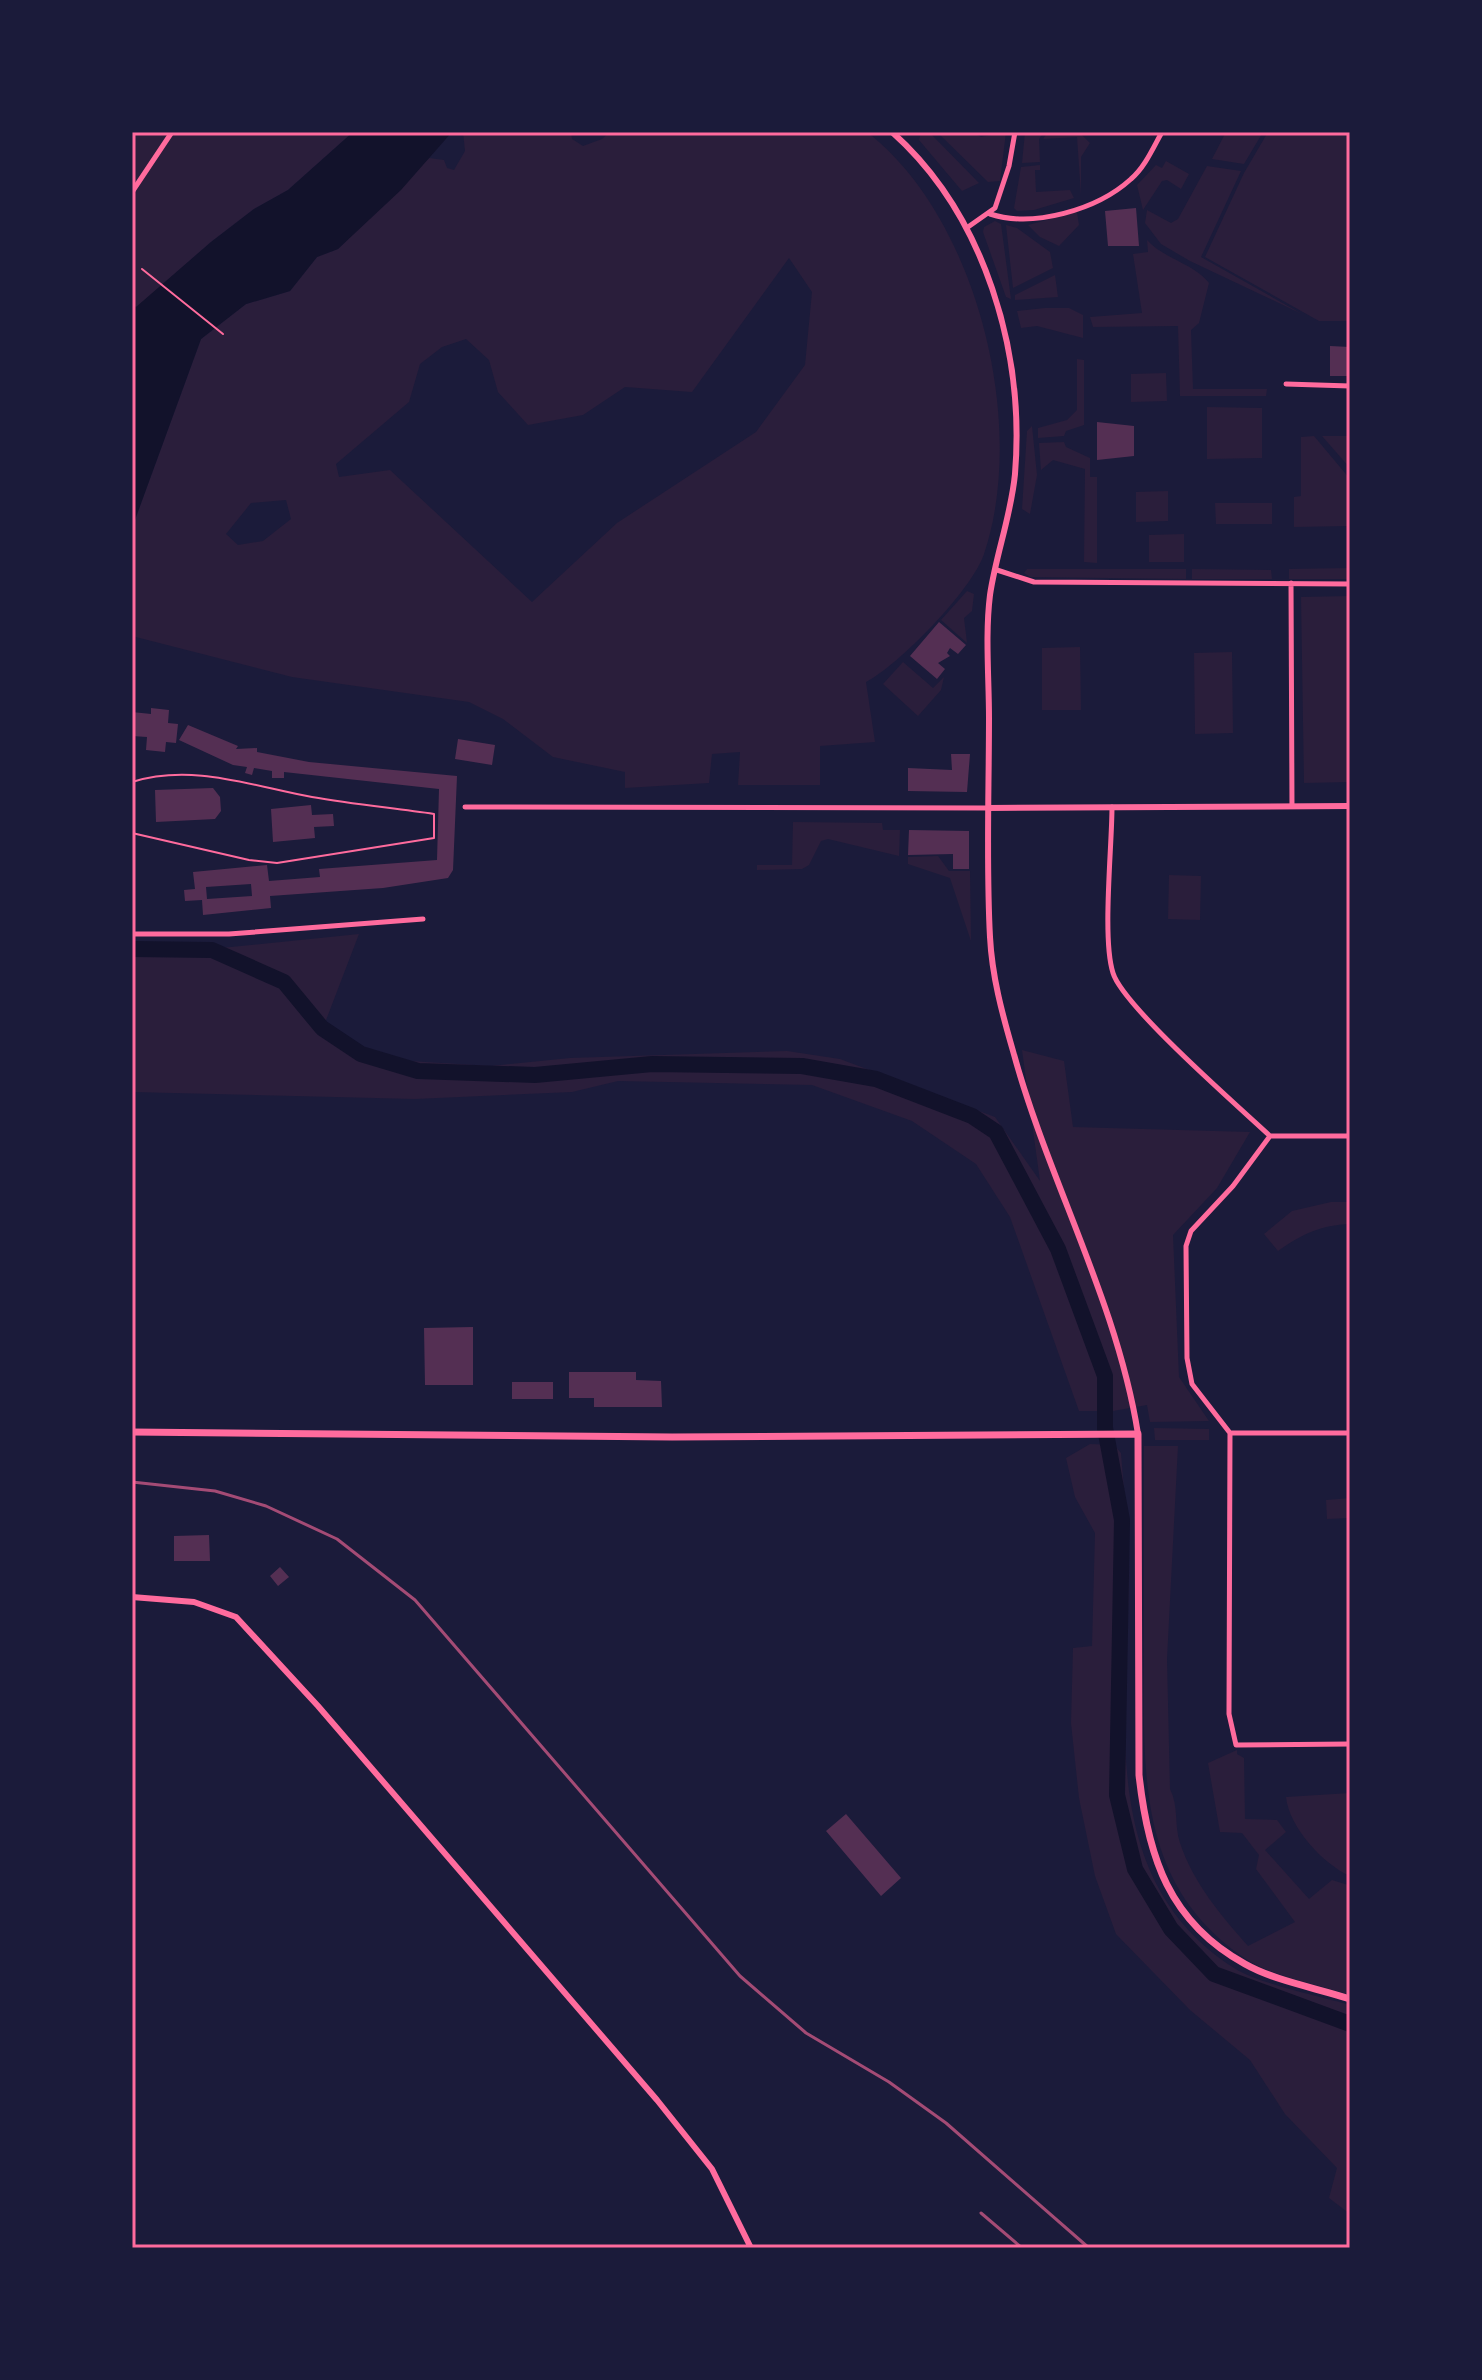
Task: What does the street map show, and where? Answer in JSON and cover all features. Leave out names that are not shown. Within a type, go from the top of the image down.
[{"type":"main road","points":[[132,1432],[672,1437],[1138,1434],[1139,1775],[1145,1829],[1154,1863],[1179,1905],[1209,1939],[1246,1966],[1350,1999]]},
{"type":"street","points":[[132,192],[172,132]]},
{"type":"street","points":[[892,132],[936,181],[968,227],[999,309],[1015,421],[1012,497],[990,610],[990,939],[997,992],[1038,1131],[1124,1358],[1138,1434]]},
{"type":"street","points":[[968,227],[990,214],[1009,166],[1015,132]]},
{"type":"street","points":[[990,214],[1019,221],[1081,206],[1130,180],[1162,132]]},
{"type":"street","points":[[1286,384],[1350,386]]},
{"type":"street","points":[[997,570],[1034,582],[1350,584]]},
{"type":"street","points":[[1291,583],[1292,806]]},
{"type":"street","points":[[465,807],[1350,806]]},
{"type":"street","points":[[1112,807],[1109,952],[1116,981],[1179,1050],[1270,1136],[1350,1136]]},
{"type":"street","points":[[132,934],[229,934],[423,919]]},
{"type":"street","points":[[1270,1136],[1233,1186],[1191,1231],[1186,1246],[1187,1358],[1192,1384],[1230,1433],[1229,1714],[1236,1745],[1350,1744]]},
{"type":"street","points":[[1230,1433],[1350,1433]]},
{"type":"street","points":[[132,1597],[194,1602],[236,1617],[318,1706],[657,2100],[712,2169],[751,2248]]},
{"type":"lane","points":[[132,782],[156,774],[184,772],[315,798],[434,814],[435,820],[434,838],[277,863],[249,860],[132,833]]},
{"type":"path","points":[[142,269],[223,334]]},
{"type":"shaded area","points":[[132,132],[353,132],[288,190],[254,209],[211,242],[136,308],[132,304]]},
{"type":"shaded area","points":[[353,132],[452,132],[401,190],[338,249],[317,257],[290,291],[246,304],[201,339],[132,528],[132,304],[136,307],[211,242],[254,209],[288,190]]},
{"type":"shaded area","points":[[463,132],[571,132],[572,139],[583,146],[602,139],[610,132],[867,132],[905,169],[938,216],[964,269],[983,326],[995,386],[1000,445],[996,502],[984,554],[965,587],[915,644],[866,682],[875,742],[820,746],[820,785],[738,785],[740,752],[712,754],[709,783],[625,788],[625,772],[553,757],[503,719],[469,702],[292,677],[132,636],[132,528],[201,339],[246,304],[290,291],[317,257],[338,249],[429,158],[444,160],[447,168],[454,170],[465,151]],"holes":[[[789,258],[812,292],[805,365],[756,432],[617,523],[532,602],[390,470],[339,477],[336,464],[409,402],[420,364],[442,347],[466,339],[489,360],[498,392],[528,425],[583,415],[625,387],[692,392]],[[286,500],[291,519],[263,541],[238,545],[226,534],[251,503]]]},
{"type":"shaded area","points":[[921,132],[929,132],[979,183],[962,191],[919,140]]},
{"type":"shaded area","points":[[937,132],[972,132],[981,137],[1006,132],[1000,181],[988,182]]},
{"type":"shaded area","points":[[1025,132],[1044,132],[1039,139],[1040,162],[1022,163]]},
{"type":"shaded area","points":[[1048,132],[1079,132],[1090,143],[1081,157],[1081,195],[1077,137],[1043,139]]},
{"type":"shaded area","points":[[1226,132],[1263,132],[1244,164],[1212,159]]},
{"type":"shaded area","points":[[1268,132],[1350,132],[1350,321],[1319,321],[1205,257],[1244,173]]},
{"type":"shaded area","points":[[1166,161],[1189,174],[1181,189],[1167,180],[1162,181],[1143,210],[1137,185],[1156,165],[1162,168]]},
{"type":"shaded area","points":[[1040,165],[1040,170],[1035,170],[1036,192],[1070,190],[1074,198],[1034,210],[1017,211],[1014,208],[1021,167]]},
{"type":"shaded area","points":[[1207,166],[1241,171],[1201,257],[1302,314],[1190,261],[1161,244],[1145,223],[1147,210],[1171,223],[1178,219]]},
{"type":"shaded area","points":[[1077,212],[1079,225],[1059,246],[1040,237],[1028,225]]},
{"type":"shaded area","points":[[995,221],[1001,224],[1011,299],[1006,297],[983,232],[984,227]]},
{"type":"shaded area","points":[[1006,225],[1017,228],[1050,252],[1053,268],[1013,288]]},
{"type":"shaded area","points":[[1147,240],[1209,283],[1199,323],[1191,330],[1193,389],[1267,389],[1266,396],[1180,396],[1178,326],[1093,327],[1090,317],[1142,313],[1133,254],[1148,252]]},
{"type":"shaded area","points":[[1055,275],[1058,297],[1015,300],[1015,295]]},
{"type":"shaded area","points":[[1069,308],[1083,315],[1083,338],[1037,326],[1021,328],[1017,311]]},
{"type":"shaded area","points":[[1077,359],[1084,360],[1084,425],[1066,431],[1064,436],[1038,438],[1038,428],[1067,420],[1077,410]]},
{"type":"shaded area","points":[[1166,373],[1167,401],[1131,402],[1131,374]]},
{"type":"shaded area","points":[[1207,407],[1262,408],[1262,458],[1207,459]]},
{"type":"shaded area","points":[[1032,426],[1037,475],[1030,514],[1022,509],[1027,431]]},
{"type":"shaded area","points":[[1314,436],[1350,479],[1350,526],[1294,527],[1294,497],[1301,496],[1301,437]]},
{"type":"shaded area","points":[[1322,436],[1350,436],[1350,468]]},
{"type":"shaded area","points":[[1064,442],[1066,447],[1090,458],[1090,477],[1097,477],[1097,563],[1084,562],[1085,469],[1053,460],[1041,470],[1039,443]]},
{"type":"shaded area","points":[[1168,491],[1168,521],[1136,522],[1136,492]]},
{"type":"shaded area","points":[[1215,503],[1272,503],[1272,524],[1216,524]]},
{"type":"shaded area","points":[[1184,534],[1184,562],[1149,562],[1149,535]]},
{"type":"shaded area","points":[[1350,568],[1350,579],[1289,579],[1289,569]]},
{"type":"shaded area","points":[[1027,569],[1186,569],[1186,579],[1030,577],[1024,573]]},
{"type":"shaded area","points":[[1192,569],[1271,570],[1272,579],[1192,579]]},
{"type":"shaded area","points":[[967,591],[974,594],[972,611],[964,618],[967,643],[941,620]]},
{"type":"shaded area","points":[[1350,596],[1350,782],[1304,783],[1301,597]]},
{"type":"shaded area","points":[[1080,647],[1081,710],[1042,710],[1042,648]]},
{"type":"shaded area","points":[[1232,652],[1233,733],[1195,734],[1194,653]]},
{"type":"shaded area","points":[[903,662],[933,688],[944,677],[941,690],[918,716],[883,684]]},
{"type":"shaded area","points":[[793,822],[882,823],[883,830],[900,830],[899,856],[828,839],[821,841],[809,865],[802,869],[757,870],[757,865],[792,865]]},
{"type":"shaded area","points":[[938,856],[949,871],[970,871],[971,941],[950,878],[908,864],[908,857]]},
{"type":"shaded area","points":[[1169,875],[1201,876],[1200,920],[1168,919]]},
{"type":"shaded area","points":[[359,934],[323,1028],[393,1060],[491,1066],[570,1058],[787,1051],[840,1059],[995,1117],[1040,1181],[1022,1050],[1064,1061],[1073,1127],[1250,1132],[1217,1188],[1173,1235],[1179,1377],[1209,1421],[1150,1422],[1147,1405],[1113,1411],[1079,1411],[1010,1217],[976,1164],[912,1121],[812,1085],[618,1081],[572,1092],[415,1099],[132,1092],[132,957]]},
{"type":"shaded area","points":[[1331,1202],[1350,1202],[1350,1224],[1312,1232],[1278,1251],[1264,1234],[1292,1211]]},
{"type":"shaded area","points":[[1154,1428],[1209,1429],[1209,1440],[1155,1440]]},
{"type":"shaded area","points":[[1090,1444],[1114,1445],[1121,1453],[1129,1564],[1125,1741],[1129,1794],[1140,1844],[1160,1890],[1190,1932],[1234,1968],[1274,1984],[1350,2005],[1350,2214],[1329,2198],[1337,2168],[1285,2114],[1250,2060],[1190,2010],[1116,1934],[1095,1876],[1079,1798],[1071,1723],[1073,1648],[1092,1646],[1095,1533],[1075,1497],[1066,1458]]},
{"type":"shaded area","points":[[1144,1446],[1178,1446],[1167,1659],[1170,1789],[1175,1802],[1180,1843],[1200,1885],[1248,1946],[1295,1922],[1256,1869],[1259,1855],[1242,1833],[1220,1832],[1208,1763],[1237,1750],[1237,1754],[1244,1758],[1245,1819],[1277,1820],[1286,1832],[1265,1850],[1309,1899],[1332,1880],[1348,1885],[1350,1995],[1282,1975],[1246,1959],[1209,1929],[1183,1895],[1165,1859],[1153,1820],[1144,1736]]},
{"type":"shaded area","points":[[1350,1498],[1350,1518],[1327,1519],[1326,1500]]},
{"type":"shaded area","points":[[1350,1793],[1350,1876],[1329,1863],[1300,1832],[1286,1797]]},
{"type":"building","points":[[1136,208],[1139,246],[1108,246],[1105,211]]},
{"type":"building","points":[[1330,346],[1350,347],[1350,376],[1330,376]]},
{"type":"building","points":[[1097,422],[1134,426],[1134,456],[1097,460]]},
{"type":"building","points":[[939,622],[966,645],[958,654],[950,648],[947,653],[950,656],[938,663],[945,669],[937,679],[910,656]]},
{"type":"building","points":[[151,708],[169,710],[168,723],[178,724],[176,743],[166,742],[165,752],[146,750],[147,737],[132,736],[132,712],[151,714]]},
{"type":"building","points":[[188,725],[238,746],[236,749],[257,748],[257,752],[309,762],[457,776],[453,870],[448,878],[383,888],[270,896],[271,908],[203,915],[202,900],[185,901],[184,890],[195,889],[193,872],[267,865],[269,881],[320,877],[319,869],[437,860],[439,789],[284,772],[284,778],[272,778],[272,771],[254,768],[252,775],[245,773],[247,767],[233,765],[179,740]],"holes":[[[251,884],[252,896],[207,899],[206,887]]]},
{"type":"building","points":[[458,739],[495,745],[492,765],[455,759]]},
{"type":"building","points":[[951,754],[970,754],[967,792],[908,791],[908,768],[952,770]]},
{"type":"building","points":[[213,788],[220,797],[221,811],[215,819],[156,822],[155,790]]},
{"type":"building","points":[[311,805],[312,815],[333,814],[334,826],[314,827],[315,838],[273,842],[271,809]]},
{"type":"building","points":[[909,830],[969,831],[969,869],[953,869],[953,854],[908,855]]},
{"type":"building","points":[[473,1327],[473,1385],[425,1385],[424,1328]]},
{"type":"building","points":[[569,1372],[636,1372],[636,1380],[661,1381],[662,1407],[594,1407],[594,1398],[569,1398]]},
{"type":"building","points":[[512,1382],[553,1382],[553,1399],[512,1399]]},
{"type":"building","points":[[209,1535],[210,1561],[174,1561],[174,1536]]},
{"type":"building","points":[[280,1567],[289,1577],[278,1586],[270,1576]]},
{"type":"building","points":[[846,1814],[901,1878],[881,1896],[826,1831]]},
{"type":"waterway","points":[[132,949],[212,950],[284,982],[322,1028],[361,1054],[418,1071],[535,1075],[652,1064],[802,1066],[876,1079],[972,1116],[996,1132],[1058,1249],[1105,1376],[1105,1428],[1122,1520],[1117,1795],[1135,1869],[1171,1929],[1214,1974],[1350,2024]]},
{"type":"railway","points":[[132,1482],[215,1491],[266,1506],[337,1539],[415,1600],[740,1976],[806,2033],[889,2082],[946,2123],[1089,2248]]},
{"type":"railway","points":[[981,2213],[1022,2248]]}]
